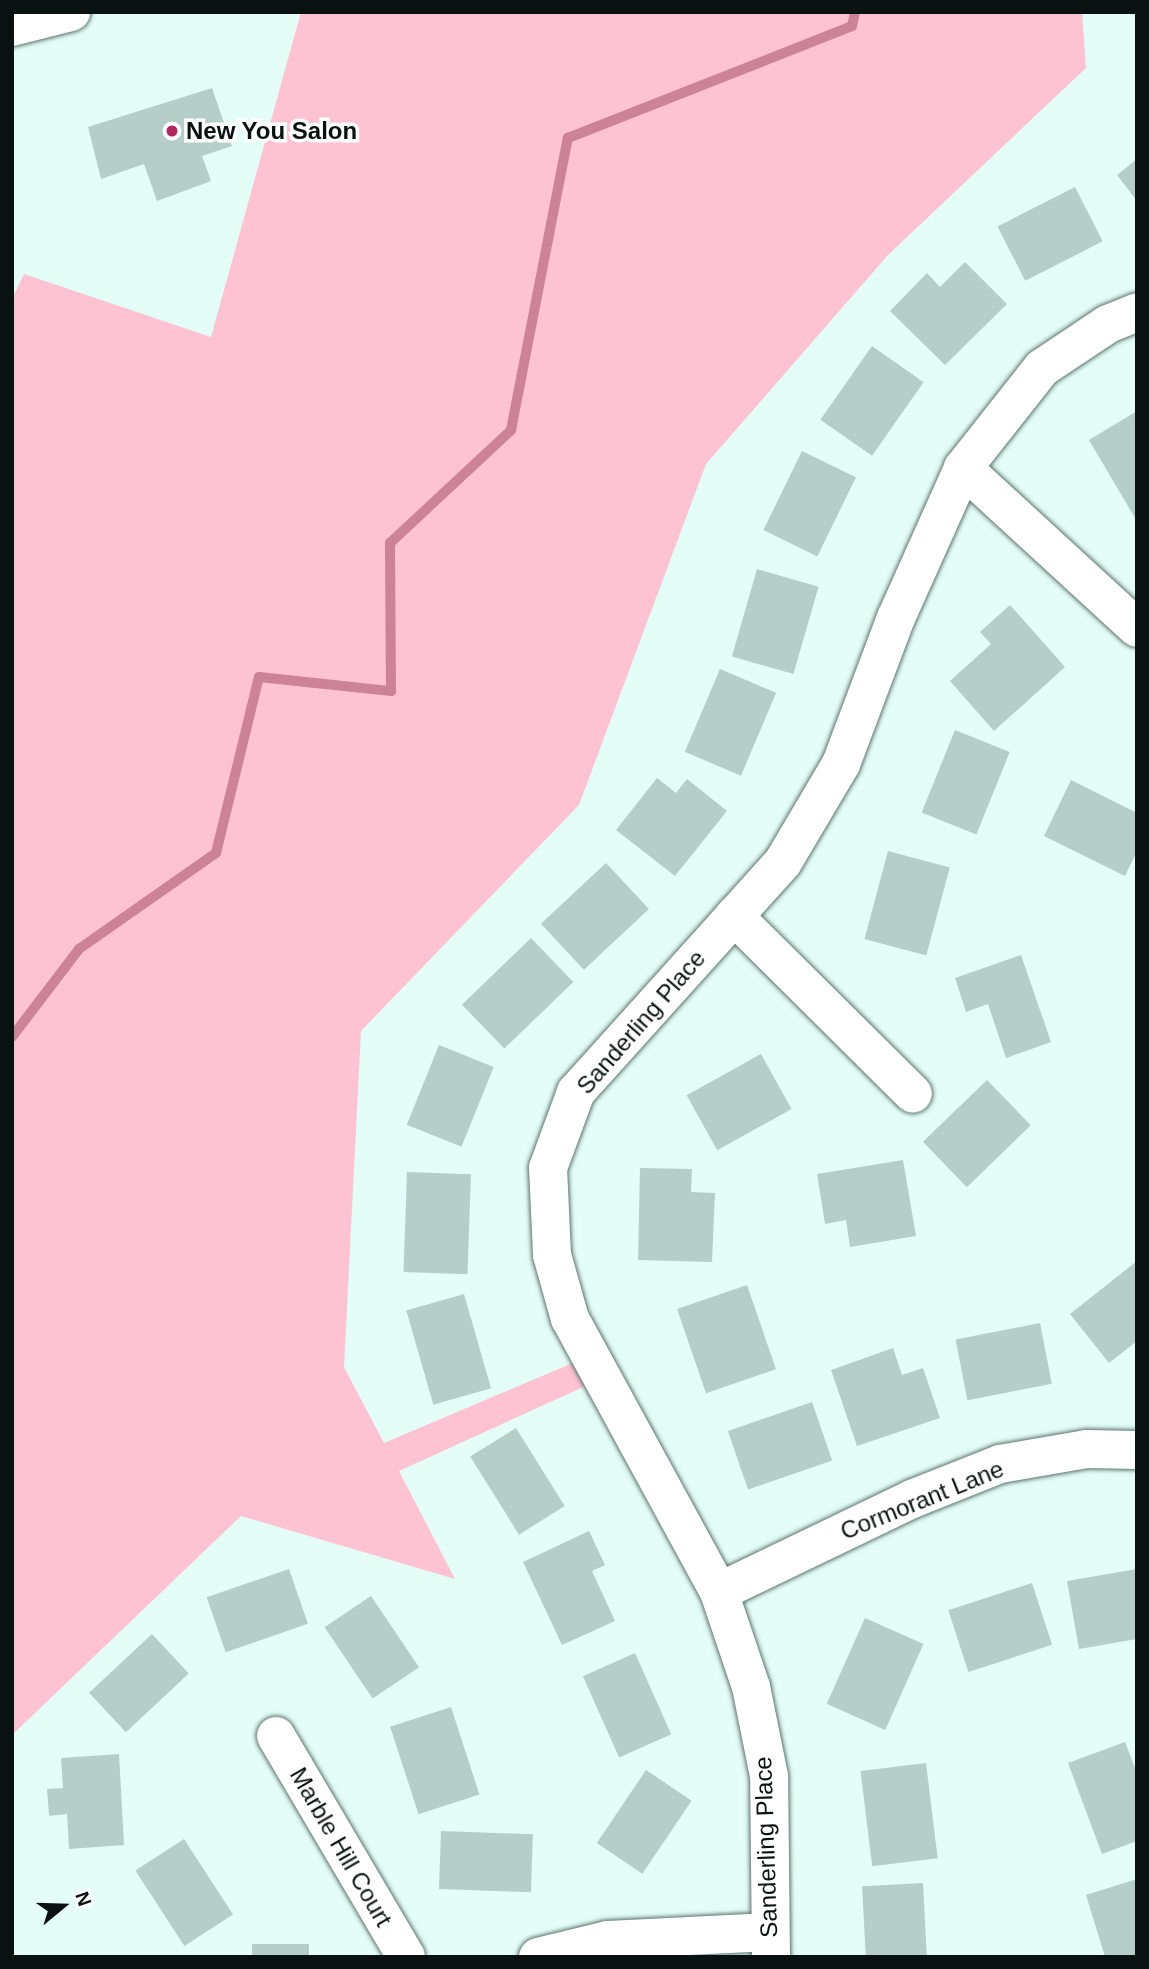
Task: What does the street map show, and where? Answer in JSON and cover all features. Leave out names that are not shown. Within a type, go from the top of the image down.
[{"type":"street","points":[[12,27],[71,12]]},
{"type":"street","name":"Sanderling Place","points":[[771,1944],[769,1776],[751,1687],[719,1592],[570,1319],[552,1255],[548,1168],[576,1092],[783,862],[841,764],[896,618],[963,468],[1042,368],[1108,324],[1137,312]]},
{"type":"street","points":[[963,468],[1137,628]]},
{"type":"street","points":[[734,916],[913,1094]]},
{"type":"street","name":"Cormorant Lane","points":[[719,1592],[912,1499],[1000,1464],[1087,1449],[1137,1450]]},
{"type":"street","name":"Marble Hill Court","points":[[276,1736],[406,1957]]},
{"type":"street","points":[[538,1957],[608,1940],[771,1944]]},
{"type":"shaded area","points":[[301,12],[1082,12],[1086,68],[888,255],[706,464],[579,805],[361,1031],[344,1367],[384,1443],[589,1356],[601,1379],[399,1471],[455,1579],[241,1516],[12,1735],[12,299],[24,274],[211,337]]},
{"type":"building","points":[[212,88],[232,146],[202,156],[211,181],[157,201],[144,164],[101,179],[88,127]]},
{"type":"building","points":[[1137,159],[1137,201],[1117,175]]},
{"type":"building","points":[[1075,187],[1103,241],[1025,281],[997,226]]},
{"type":"building","points":[[965,262],[1007,304],[945,365],[890,311],[927,273],[940,287]]},
{"type":"building","points":[[872,346],[924,382],[872,456],[820,420]]},
{"type":"building","points":[[1137,411],[1137,516],[1135,518],[1089,440]]},
{"type":"building","points":[[802,451],[856,477],[817,556],[763,530]]},
{"type":"building","points":[[757,569],[819,587],[793,674],[732,656]]},
{"type":"building","points":[[1010,605],[1065,667],[994,731],[950,681],[991,644],[980,632]]},
{"type":"building","points":[[720,669],[776,693],[741,776],[685,752]]},
{"type":"building","points":[[955,730],[1010,752],[976,835],[922,813]]},
{"type":"building","points":[[657,778],[676,793],[687,779],[727,811],[675,876],[616,830]]},
{"type":"building","points":[[1071,780],[1137,813],[1137,851],[1125,876],[1044,836]]},
{"type":"building","points":[[888,851],[950,868],[926,955],[864,939]]},
{"type":"building","points":[[606,863],[649,909],[584,970],[541,924]]},
{"type":"building","points":[[531,938],[573,982],[504,1049],[462,1005]]},
{"type":"building","points":[[1021,955],[1051,1042],[1006,1058],[988,1004],[966,1012],[955,978]]},
{"type":"building","points":[[439,1045],[494,1067],[461,1147],[407,1125]]},
{"type":"building","points":[[761,1054],[792,1109],[717,1150],[687,1095]]},
{"type":"building","points":[[987,1080],[1031,1125],[967,1187],[923,1142]]},
{"type":"building","points":[[903,1160],[916,1236],[850,1247],[846,1220],[825,1224],[817,1174]]},
{"type":"building","points":[[640,1168],[692,1169],[691,1192],[715,1193],[712,1262],[638,1260]]},
{"type":"building","points":[[407,1172],[471,1174],[467,1274],[404,1272]]},
{"type":"building","points":[[1137,1261],[1137,1341],[1109,1363],[1070,1314]]},
{"type":"building","points":[[747,1285],[776,1369],[706,1393],[677,1309]]},
{"type":"building","points":[[464,1294],[491,1388],[433,1405],[406,1311]]},
{"type":"building","points":[[1040,1323],[1052,1384],[967,1400],[956,1339]]},
{"type":"building","points":[[893,1348],[902,1375],[923,1368],[940,1418],[857,1446],[831,1370]]},
{"type":"building","points":[[812,1402],[832,1461],[748,1490],[728,1431]]},
{"type":"building","points":[[516,1428],[565,1506],[519,1535],[470,1457]]},
{"type":"building","points":[[589,1531],[605,1565],[592,1571],[615,1621],[562,1645],[523,1562]]},
{"type":"building","points":[[289,1569],[308,1624],[226,1652],[207,1597]]},
{"type":"building","points":[[1137,1569],[1137,1639],[1079,1649],[1067,1581]]},
{"type":"building","points":[[1032,1583],[1052,1645],[968,1672],[948,1610]]},
{"type":"building","points":[[371,1596],[419,1667],[373,1699],[325,1627]]},
{"type":"building","points":[[865,1618],[923,1644],[885,1730],[827,1704]]},
{"type":"building","points":[[152,1634],[189,1673],[126,1732],[89,1693]]},
{"type":"building","points":[[635,1653],[671,1734],[619,1757],[583,1676]]},
{"type":"building","points":[[451,1707],[479,1794],[419,1814],[390,1727]]},
{"type":"building","points":[[1125,1742],[1137,1773],[1137,1841],[1102,1854],[1068,1763]]},
{"type":"building","points":[[119,1754],[124,1845],[69,1849],[67,1814],[49,1816],[47,1789],[63,1788],[61,1758]]},
{"type":"building","points":[[926,1763],[938,1858],[872,1866],[860,1771]]},
{"type":"building","points":[[646,1770],[692,1801],[642,1874],[597,1843]]},
{"type":"building","points":[[441,1831],[533,1834],[531,1892],[439,1889]]},
{"type":"building","points":[[184,1839],[233,1914],[184,1946],[135,1871]]},
{"type":"building","points":[[1137,1879],[1137,1957],[1105,1957],[1086,1895]]},
{"type":"building","points":[[923,1883],[927,1957],[866,1957],[862,1886]]},
{"type":"building","points":[[252,1944],[309,1944],[309,1957],[252,1957]]},
{"type":"waterway","points":[[12,1037],[79,949],[216,853],[259,677],[391,691],[390,543],[511,430],[568,138],[852,26],[855,12]]},
{"type":"place","name":"New You Salon","points":[[172,131]]}]
